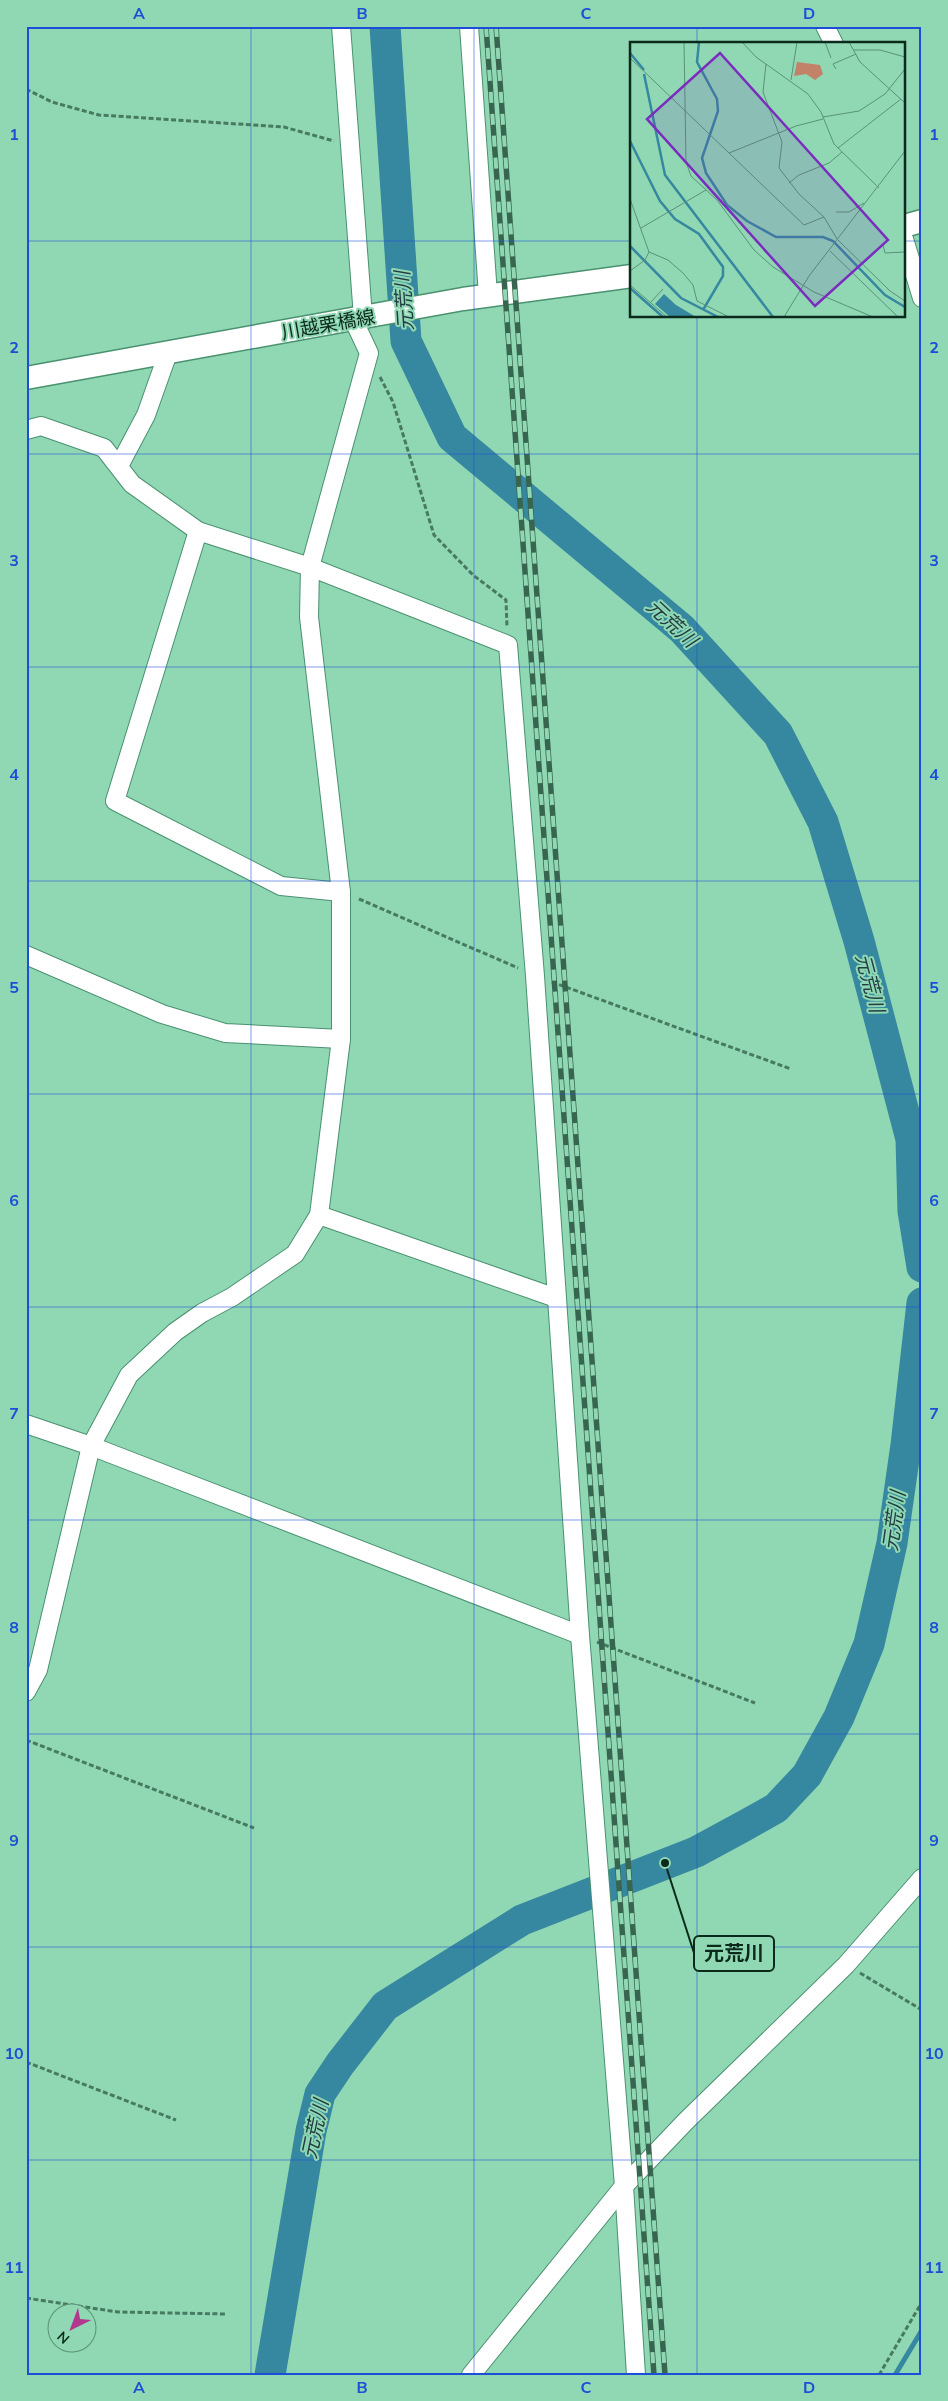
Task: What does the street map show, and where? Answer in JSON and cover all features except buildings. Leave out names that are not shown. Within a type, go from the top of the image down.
[{"type":"main road","points":[[906,225],[922,221]]},
{"type":"main road","name":"川越栗橋線","points":[[26,378],[464,299],[630,276]]},
{"type":"street","points":[[26,1692],[38,1670],[91,1446],[129,1375],[174,1332],[202,1313],[232,1298],[295,1254],[319,1215],[341,1039],[341,892],[309,617],[310,567],[369,353],[362,318],[341,26]]},
{"type":"street","points":[[468,26],[488,295]]},
{"type":"street","points":[[825,26],[833,42]]},
{"type":"street","points":[[906,246],[922,298]]},
{"type":"street","points":[[119,466],[146,415],[168,353]]},
{"type":"street","points":[[26,430],[41,426],[104,448],[132,484],[198,531],[310,567],[508,645],[535,976],[580,1635],[624,2186],[636,2375]]},
{"type":"street","points":[[198,531],[115,801],[281,886],[341,892]]},
{"type":"street","points":[[26,955],[162,1014],[225,1034],[341,1039]]},
{"type":"street","points":[[319,1215],[556,1298]]},
{"type":"street","points":[[26,1424],[91,1446],[580,1635]]},
{"type":"street","points":[[471,2375],[624,2186],[686,2122],[846,1965],[922,1878]]},
{"type":"path","points":[[26,89],[52,102],[99,115],[284,127],[349,145]]},
{"type":"path","points":[[369,353],[392,402],[434,535],[473,575],[506,600],[508,645]]},
{"type":"path","points":[[341,892],[535,976],[790,1069]]},
{"type":"path","points":[[580,1635],[755,1703]]},
{"type":"path","points":[[26,1740],[254,1828]]},
{"type":"path","points":[[846,1965],[922,2010]]},
{"type":"path","points":[[26,2062],[176,2120]]},
{"type":"path","points":[[26,2298],[118,2312],[226,2314]]},
{"type":"path","points":[[879,2375],[922,2302]]},
{"type":"waterway","name":"元荒川","points":[[385,26],[406,341],[452,437],[682,629],[778,734],[823,822],[859,941],[911,1139],[913,1211],[922,1267]]},
{"type":"waterway","name":"元荒川","points":[[270,2375],[311,2131],[320,2094],[340,2064],[385,2006],[522,1920],[696,1852],[744,1826],[776,1808],[807,1775],[839,1717],[869,1644],[892,1543],[906,1445],[922,1303]]},
{"type":"waterway","points":[[895,2375],[922,2330]]},
{"type":"railway","points":[[486,26],[654,2375]]},
{"type":"railway","points":[[496,26],[665,2375]]},
{"type":"place","name":"元荒川","points":[[665,1863]]}]
